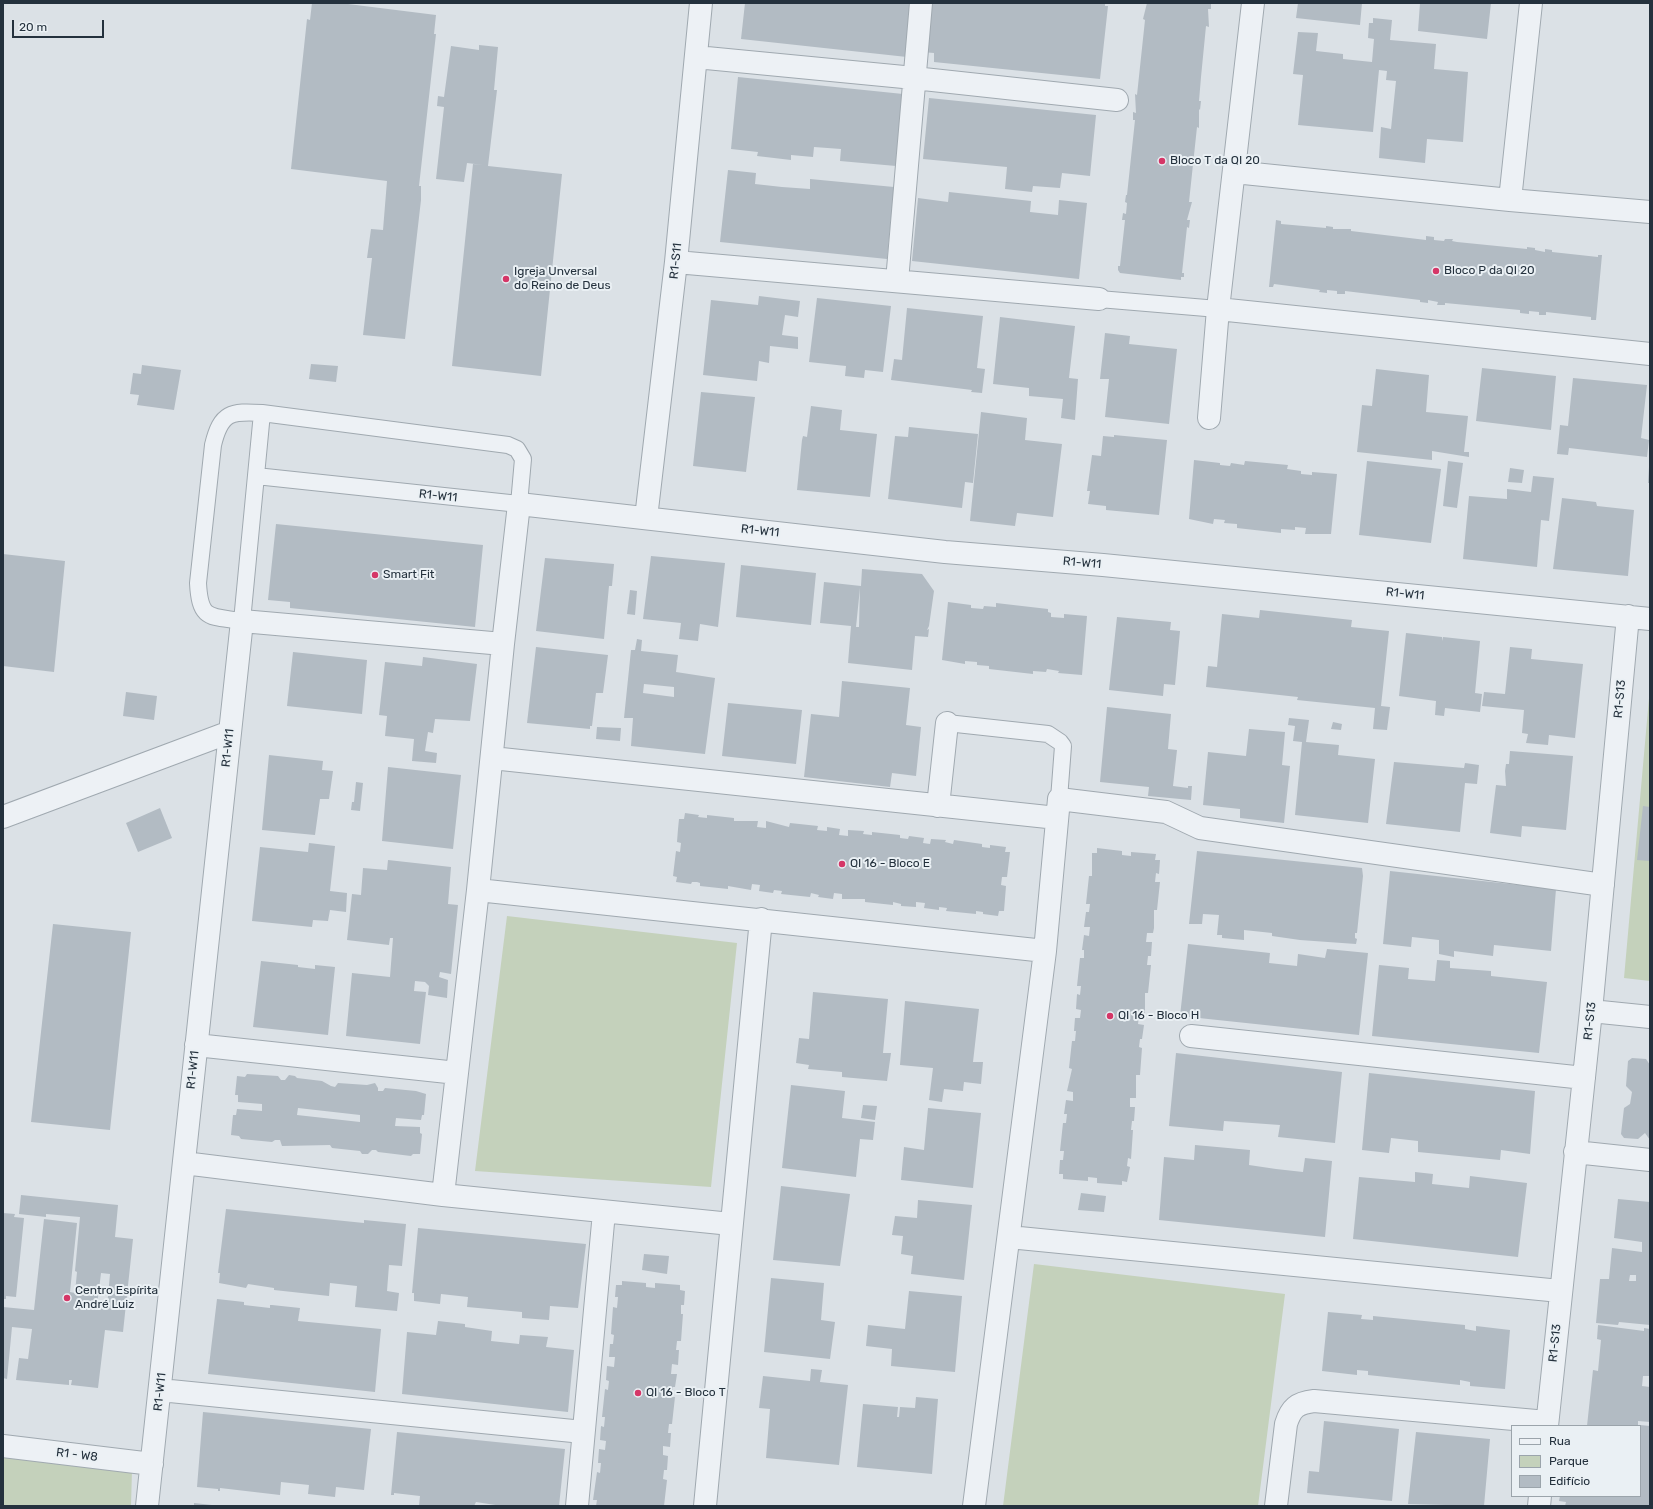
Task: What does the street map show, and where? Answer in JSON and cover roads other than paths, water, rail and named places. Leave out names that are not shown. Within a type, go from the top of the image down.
[{"type":"street","name":"R1-S11","points":[[646,518],[676,262],[701,3]]},
{"type":"street","points":[[897,281],[921,3]]},
{"type":"street","points":[[1210,418],[1218,309],[1253,3]]},
{"type":"street","points":[[1510,200],[1531,3]]},
{"type":"street","points":[[696,57],[914,78],[1117,100]]},
{"type":"street","points":[[1234,172],[1510,200],[1650,212]]},
{"type":"street","points":[[676,262],[1099,299]]},
{"type":"street","points":[[1218,309],[1650,354]]},
{"type":"street","points":[[443,1195],[478,890],[502,644],[519,504]]},
{"type":"street","name":"R1-W11","points":[[519,504],[945,552],[1103,565],[1650,619]]},
{"type":"street","name":"R1-S13","points":[[1547,1424],[1591,1011],[1628,616]]},
{"type":"street","points":[[242,621],[502,644]]},
{"type":"street","name":"R1-W11","points":[[147,1506],[242,621]]},
{"type":"street","points":[[938,806],[947,723]]},
{"type":"street","points":[[3,817],[230,732]]},
{"type":"street","points":[[492,758],[938,806],[1166,812],[1200,828],[1603,885]]},
{"type":"street","points":[[974,1506],[1045,951],[1058,808]]},
{"type":"street","points":[[478,890],[762,919],[1045,951]]},
{"type":"street","points":[[705,1506],[731,1224],[762,919]]},
{"type":"street","points":[[1591,1011],[1650,1017]]},
{"type":"street","points":[[1191,1036],[1584,1078]]},
{"type":"street","points":[[196,1045],[457,1073]]},
{"type":"street","points":[[1575,1152],[1650,1160]]},
{"type":"street","points":[[184,1163],[443,1195],[731,1224]]},
{"type":"street","points":[[577,1506],[604,1212]]},
{"type":"street","points":[[1009,1237],[1560,1291]]},
{"type":"street","points":[[160,1390],[583,1432]]},
{"type":"street","points":[[1276,1506],[1286,1424],[1289,1412],[1302,1402],[1314,1401],[1547,1424]]},
{"type":"street","name":"R1 - W8","points":[[3,1446],[152,1464]]},
{"type":"lane","points":[[1099,299],[1218,309]]},
{"type":"lane","points":[[242,621],[209,616],[202,610],[198,599],[198,583],[213,445],[216,430],[224,419],[232,413],[262,413],[508,445],[517,449],[523,459],[519,504]]},
{"type":"lane","points":[[256,476],[262,413]]},
{"type":"lane","name":"R1-W11","points":[[242,621],[256,476],[519,504]]},
{"type":"lane","points":[[947,723],[1048,734],[1055,738],[1063,746],[1058,808]]},
{"type":"place","name":"Bloco T da QI 20","points":[[1162,161]]},
{"type":"place","name":"Bloco P da QI 20","points":[[1436,271]]},
{"type":"place","name":"Igreja Unversal do Reino de Deus","points":[[506,279]]},
{"type":"place","name":"Smart Fit","points":[[375,575]]},
{"type":"place","name":"QI 16 - Bloco E","points":[[842,864]]},
{"type":"place","name":"QI 16 - Bloco H","points":[[1110,1016]]},
{"type":"place","name":"Centro Espírita André Luiz","points":[[67,1298]]},
{"type":"place","name":"QI 16 - Bloco T","points":[[638,1393]]}]
